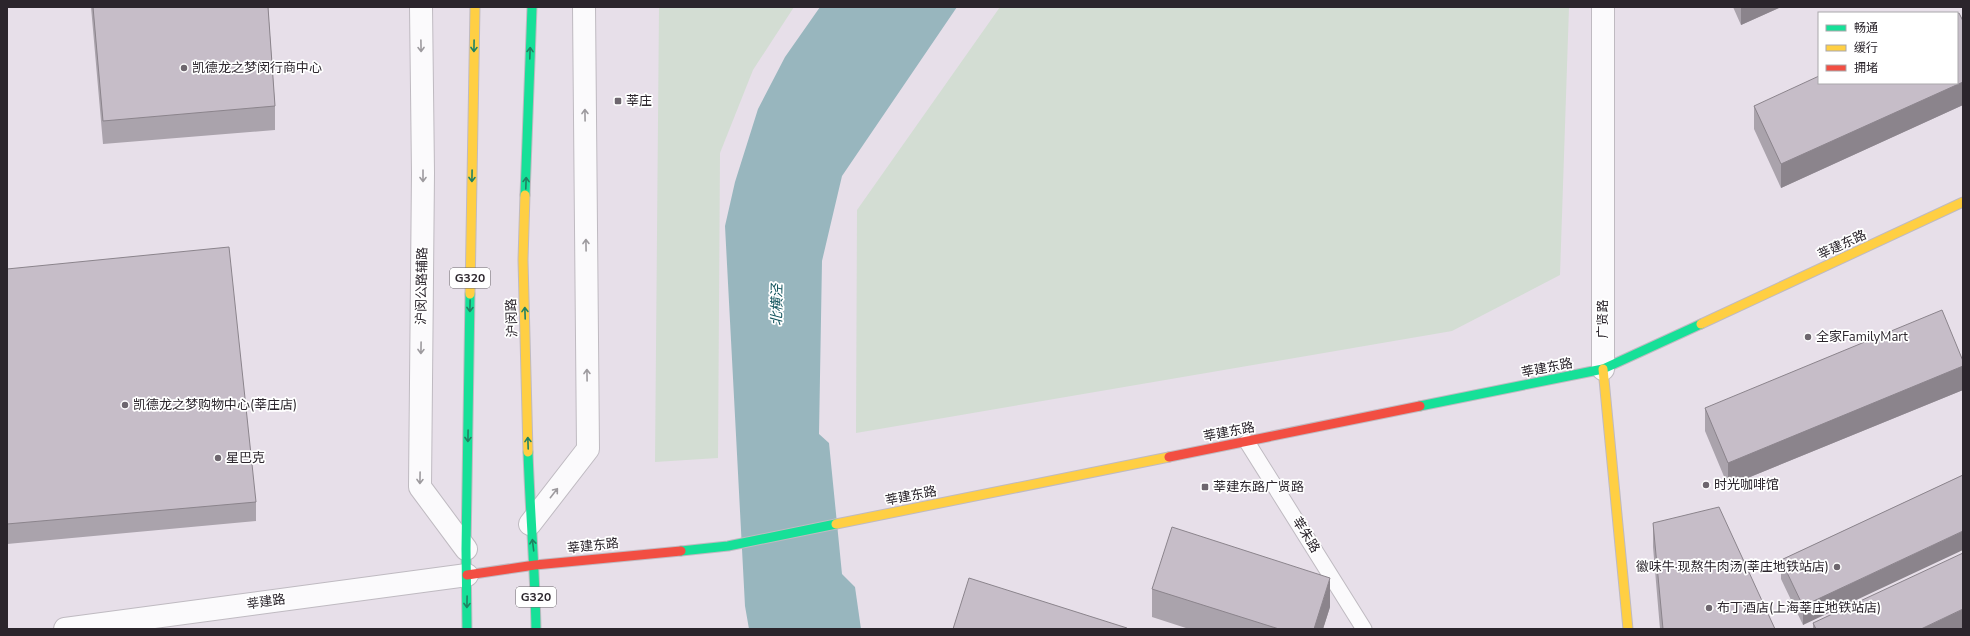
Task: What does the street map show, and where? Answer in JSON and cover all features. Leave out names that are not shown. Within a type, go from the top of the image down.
[{"type":"main road","name":"G320","points":[[467,629],[468,575],[466,549],[475,7]]},
{"type":"main road","name":"沪闵路","points":[[532,7],[523,260],[530,524],[535,565],[536,629]]},
{"type":"main road","name":"莘建东路","points":[[468,575],[535,565],[728,546],[1604,370],[1963,202]]},
{"type":"main road","name":"广贤路","points":[[1604,370],[1628,629]]},
{"type":"street","name":"沪闵公路辅路","points":[[421,7],[423,173],[420,487],[466,549]]},
{"type":"street","points":[[530,524],[588,449],[584,7]]},
{"type":"street","name":"广贤路","points":[[1603,7],[1604,370]]},
{"type":"street","name":"莘建路","points":[[65,629],[468,575]]},
{"type":"lane","name":"莘朱路","points":[[1247,442],[1364,629]]},
{"type":"shaded area","points":[[659,7],[794,7],[753,70],[720,153],[718,458],[655,462]]},
{"type":"shaded area","points":[[1000,7],[1569,7],[1560,275],[1452,331],[856,433],[857,210]]},
{"type":"water","name":"北横泾","points":[[820,7],[957,7],[842,176],[822,261],[819,434],[829,443],[842,574],[855,587],[861,629],[749,629],[745,606],[725,226],[735,182],[758,109],[785,57]]},
{"type":"building","name":"凯德龙之梦闵行商中心","points":[[93,7],[268,7],[275,106],[103,121]]},
{"type":"building","points":[[1958,14],[1963,21],[1963,82],[1781,164],[1754,106],[1818,76],[1818,84],[1958,84]]},
{"type":"building","name":"凯德龙之梦购物中心(莘庄店)","points":[[229,247],[256,502],[7,524],[7,269]]},
{"type":"building","points":[[1942,310],[1963,361],[1963,366],[1728,463],[1705,408]]},
{"type":"building","points":[[1963,475],[1963,531],[1803,606],[1781,560]]},
{"type":"building","points":[[1719,507],[1775,629],[1663,629],[1653,523]]},
{"type":"building","points":[[1172,527],[1330,578],[1314,629],[1279,629],[1152,589]]},
{"type":"building","points":[[1963,553],[1963,609],[1921,629],[1816,629],[1813,623]]},
{"type":"building","points":[[969,578],[1127,628],[1127,629],[953,629]]},
{"type":"traffic: fast","points":[[525,195],[532,7]]},
{"type":"traffic: fast","points":[[467,629],[466,549],[470,294]]},
{"type":"traffic: fast","points":[[1420,406],[1603,369],[1701,324]]},
{"type":"traffic: fast","points":[[528,452],[536,629]]},
{"type":"traffic: fast","points":[[681,551],[728,546],[836,524]]},
{"type":"traffic: slow","points":[[470,294],[475,7]]},
{"type":"traffic: slow","points":[[525,195],[523,260],[528,452]]},
{"type":"traffic: slow","points":[[1701,324],[1963,202]]},
{"type":"traffic: slow","points":[[1603,369],[1628,629]]},
{"type":"traffic: slow","points":[[836,524],[1169,457]]},
{"type":"traffic: jam","points":[[1169,457],[1420,406]]},
{"type":"traffic: jam","points":[[467,575],[535,565],[681,551]]},
{"type":"place","name":"凯德龙之梦闵行商中心","points":[[184,68]]},
{"type":"place","name":"莘庄","points":[[618,101]]},
{"type":"place","name":"全家FamilyMart","points":[[1808,337]]},
{"type":"place","name":"凯德龙之梦购物中心(莘庄店)","points":[[125,405]]},
{"type":"place","name":"星巴克","points":[[218,458]]},
{"type":"place","name":"时光咖啡馆","points":[[1706,485]]},
{"type":"place","name":"莘建东路广贤路","points":[[1205,487]]},
{"type":"place","name":"徽味牛·现熬牛肉汤(莘庄地铁站店)","points":[[1837,567]]},
{"type":"place","name":"布丁酒店(上海莘庄地铁站店)","points":[[1709,608]]}]
